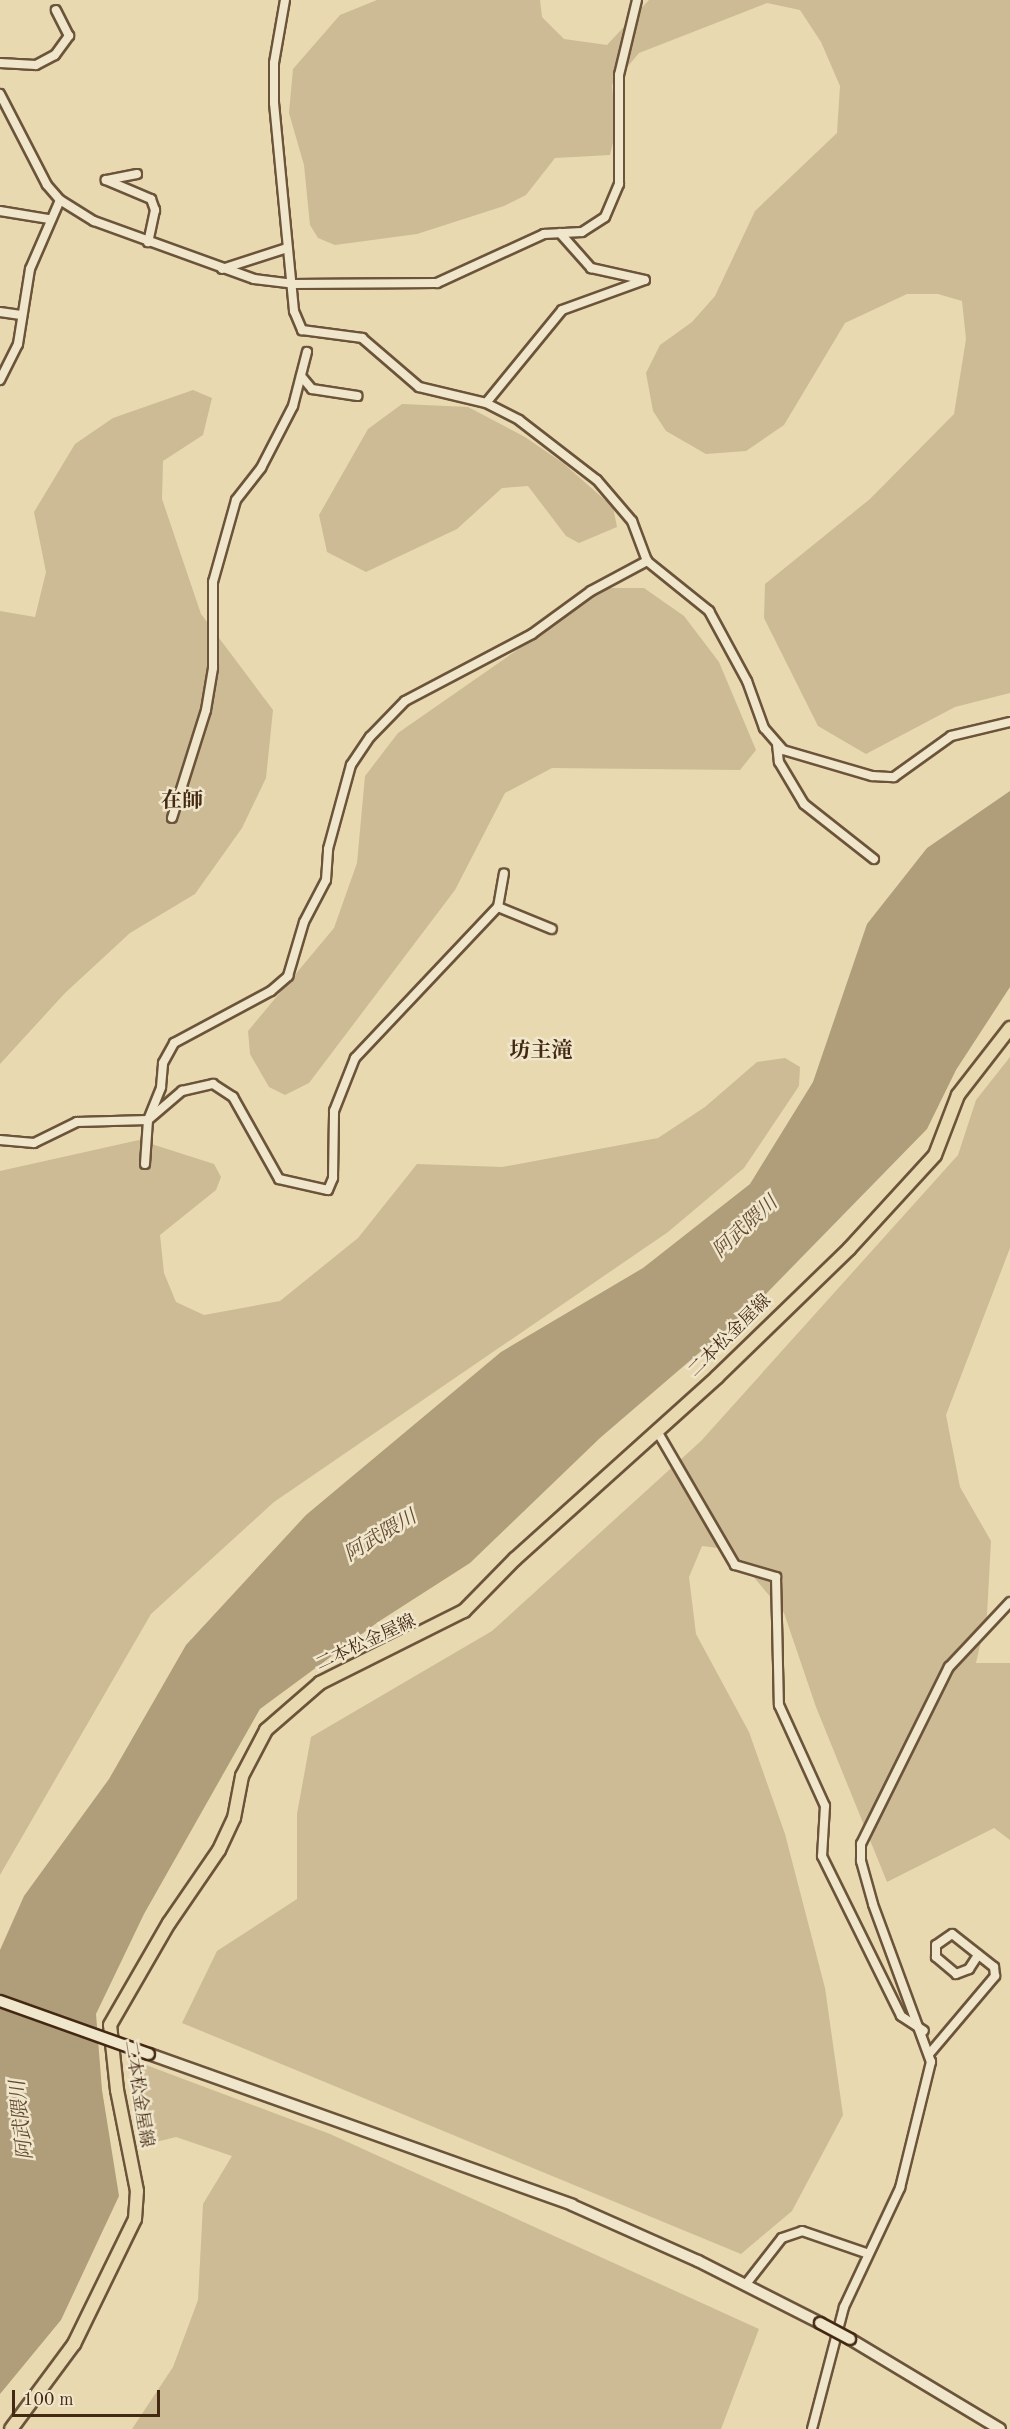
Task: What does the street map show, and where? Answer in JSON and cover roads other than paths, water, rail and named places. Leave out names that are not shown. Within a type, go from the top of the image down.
[{"type":"main road","name":"二本松金屋線","points":[[11,2429],[74,2344],[135,2219],[137,2191],[112,2054],[110,2025],[114,2015],[219,1850],[234,1818],[242,1776],[266,1730],[320,1683],[434,1630],[464,1611],[657,1431],[849,1249],[934,1155],[958,1095],[1008,1034]]},
{"type":"street","points":[[285,0],[274,83],[287,248],[296,321],[302,330],[362,338],[420,387],[486,403],[519,420],[597,480],[632,521],[647,561],[709,611],[777,744],[779,762],[809,810],[874,859]]},
{"type":"street","points":[[0,94],[60,200],[94,221],[220,269],[292,284],[437,283],[544,234],[592,227],[605,217],[615,197],[620,169],[618,75],[637,0]]},
{"type":"street","points":[[0,63],[36,65],[55,54],[69,36],[56,10]]},
{"type":"street","points":[[137,174],[106,180],[151,199],[155,210],[148,242]]},
{"type":"street","points":[[0,380],[3,369],[18,344],[30,269],[49,219],[60,200]]},
{"type":"street","points":[[0,212],[49,219]]},
{"type":"street","points":[[486,403],[562,310],[645,280],[591,268],[560,233]]},
{"type":"street","points":[[220,269],[287,248]]},
{"type":"street","points":[[0,312],[21,315]]},
{"type":"street","points":[[172,818],[206,710],[213,668],[213,582],[228,542],[236,500],[261,468],[293,405],[307,352]]},
{"type":"street","points":[[301,376],[312,389],[357,396]]},
{"type":"street","points":[[145,1164],[148,1120],[161,1087],[163,1063],[174,1043],[271,991],[288,976],[304,922],[326,880],[328,849],[351,765],[370,736],[405,701],[532,634],[591,591],[647,561]]},
{"type":"street","points":[[777,744],[832,765],[894,777],[951,736],[1010,722]]},
{"type":"street","points":[[0,1140],[34,1143],[77,1122],[148,1120],[182,1091],[213,1084],[225,1088],[279,1179],[328,1190],[333,1178],[334,1111],[358,1053],[498,907],[504,874]]},
{"type":"street","points":[[498,907],[552,929]]},
{"type":"street","points":[[657,1431],[735,1565],[776,1577],[779,1705],[825,1806],[822,1856],[901,2016],[924,2031]]},
{"type":"street","points":[[813,2429],[844,2307],[866,2253],[900,2188],[929,2081],[930,2053],[924,2031],[873,1904],[861,1861],[861,1844],[949,1667],[1010,1602]]},
{"type":"street","points":[[930,2053],[995,1976],[994,1967],[952,1934],[946,1935],[935,1953],[956,1974],[969,1969],[978,1955]]},
{"type":"street","points":[[0,2001],[572,2205],[746,2284],[850,2339],[1000,2429]]},
{"type":"street","points":[[746,2284],[782,2238],[802,2231],[866,2253]]},
{"type":"water","name":"阿武隈川","points":[[1010,791],[1010,987],[956,1070],[927,1129],[757,1303],[600,1438],[470,1563],[378,1622],[260,1709],[144,1914],[96,2014],[102,2090],[119,2196],[61,2320],[0,2394],[0,1950],[24,1896],[109,1779],[186,1645],[306,1515],[501,1352],[643,1268],[750,1184],[813,1082],[867,924],[927,848]]},
{"type":"district","name":"在師","points":[[182,802]]},
{"type":"district","name":"坊主滝","points":[[541,1052]]}]
